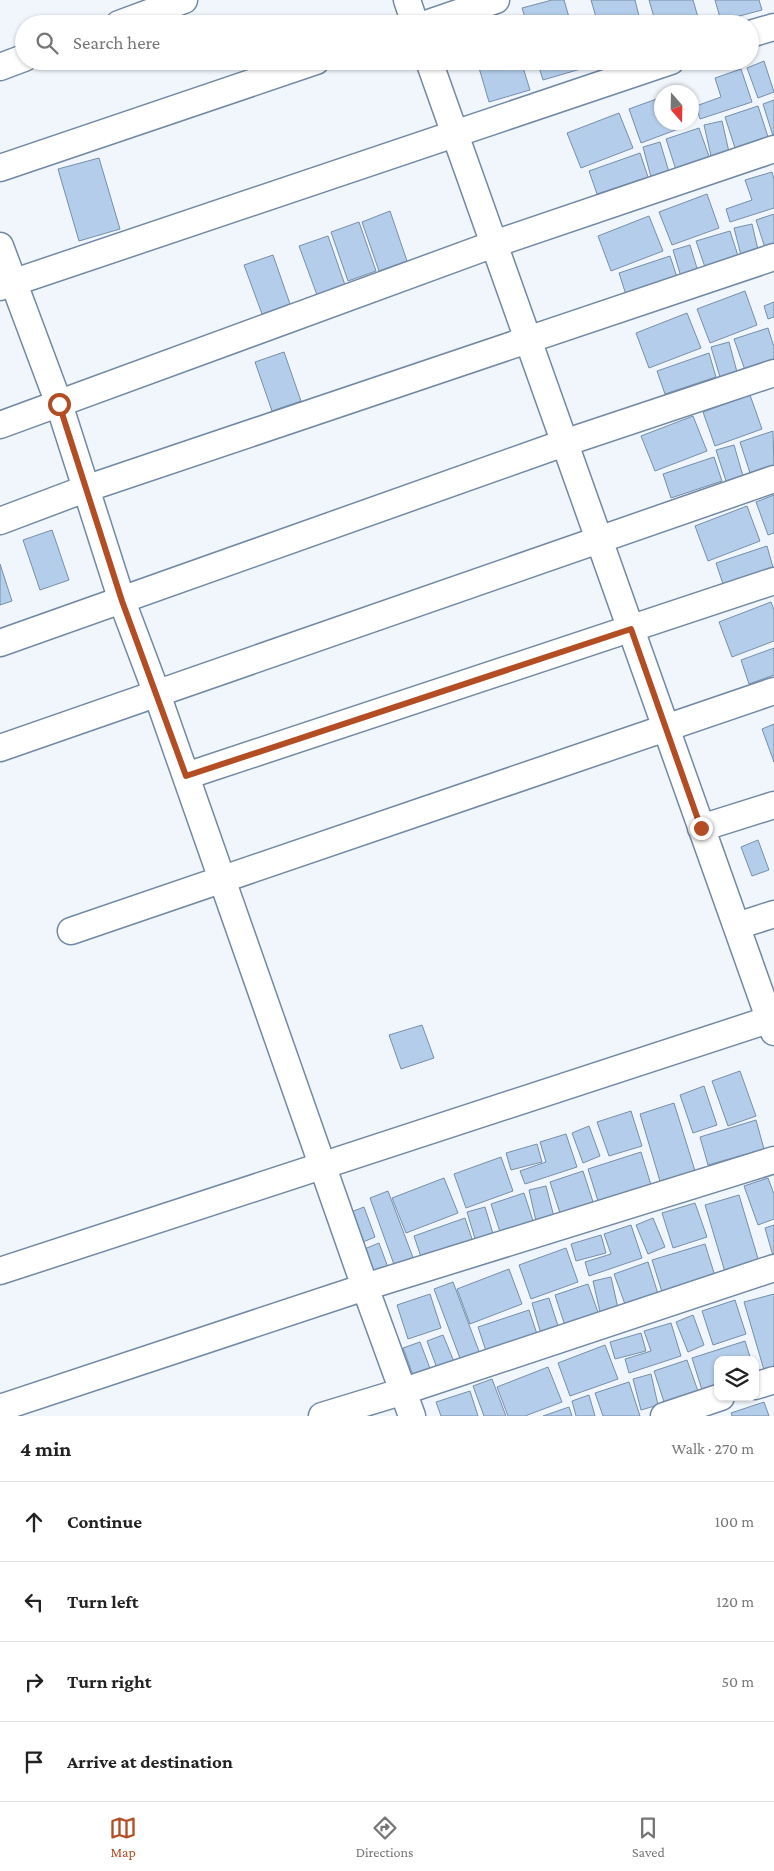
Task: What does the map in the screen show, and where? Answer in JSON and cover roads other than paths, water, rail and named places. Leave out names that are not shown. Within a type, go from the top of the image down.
[{"type":"street","points":[[143,15],[184,0]]},
{"type":"street","points":[[407,0],[412,15]]},
{"type":"street","points":[[452,15],[496,0]]},
{"type":"street","points":[[759,31],[774,26]]},
{"type":"street","points":[[0,67],[15,61]]},
{"type":"street","points":[[0,168],[289,70]]},
{"type":"street","points":[[0,1271],[322,1166],[773,1023],[701,828],[432,70]]},
{"type":"street","points":[[6,285],[644,70]]},
{"type":"street","points":[[0,425],[494,244],[774,149]]},
{"type":"street","points":[[0,246],[6,285],[59,404],[122,601],[186,776],[322,1166],[412,1416]]},
{"type":"street","points":[[0,521],[85,489],[774,257]]},
{"type":"street","points":[[0,643],[564,443],[774,373]]},
{"type":"street","points":[[0,748],[774,480]]},
{"type":"street","points":[[186,776],[774,581]]},
{"type":"street","points":[[70,931],[774,691]]},
{"type":"street","points":[[701,828],[774,805]]},
{"type":"street","points":[[737,926],[774,914]]},
{"type":"street","points":[[0,1408],[365,1287],[774,1160]]},
{"type":"street","points":[[322,1416],[404,1391],[774,1268]]},
{"type":"street","points":[[759,1385],[774,1380]]},
{"type":"street","points":[[664,1416],[714,1399]]}]
